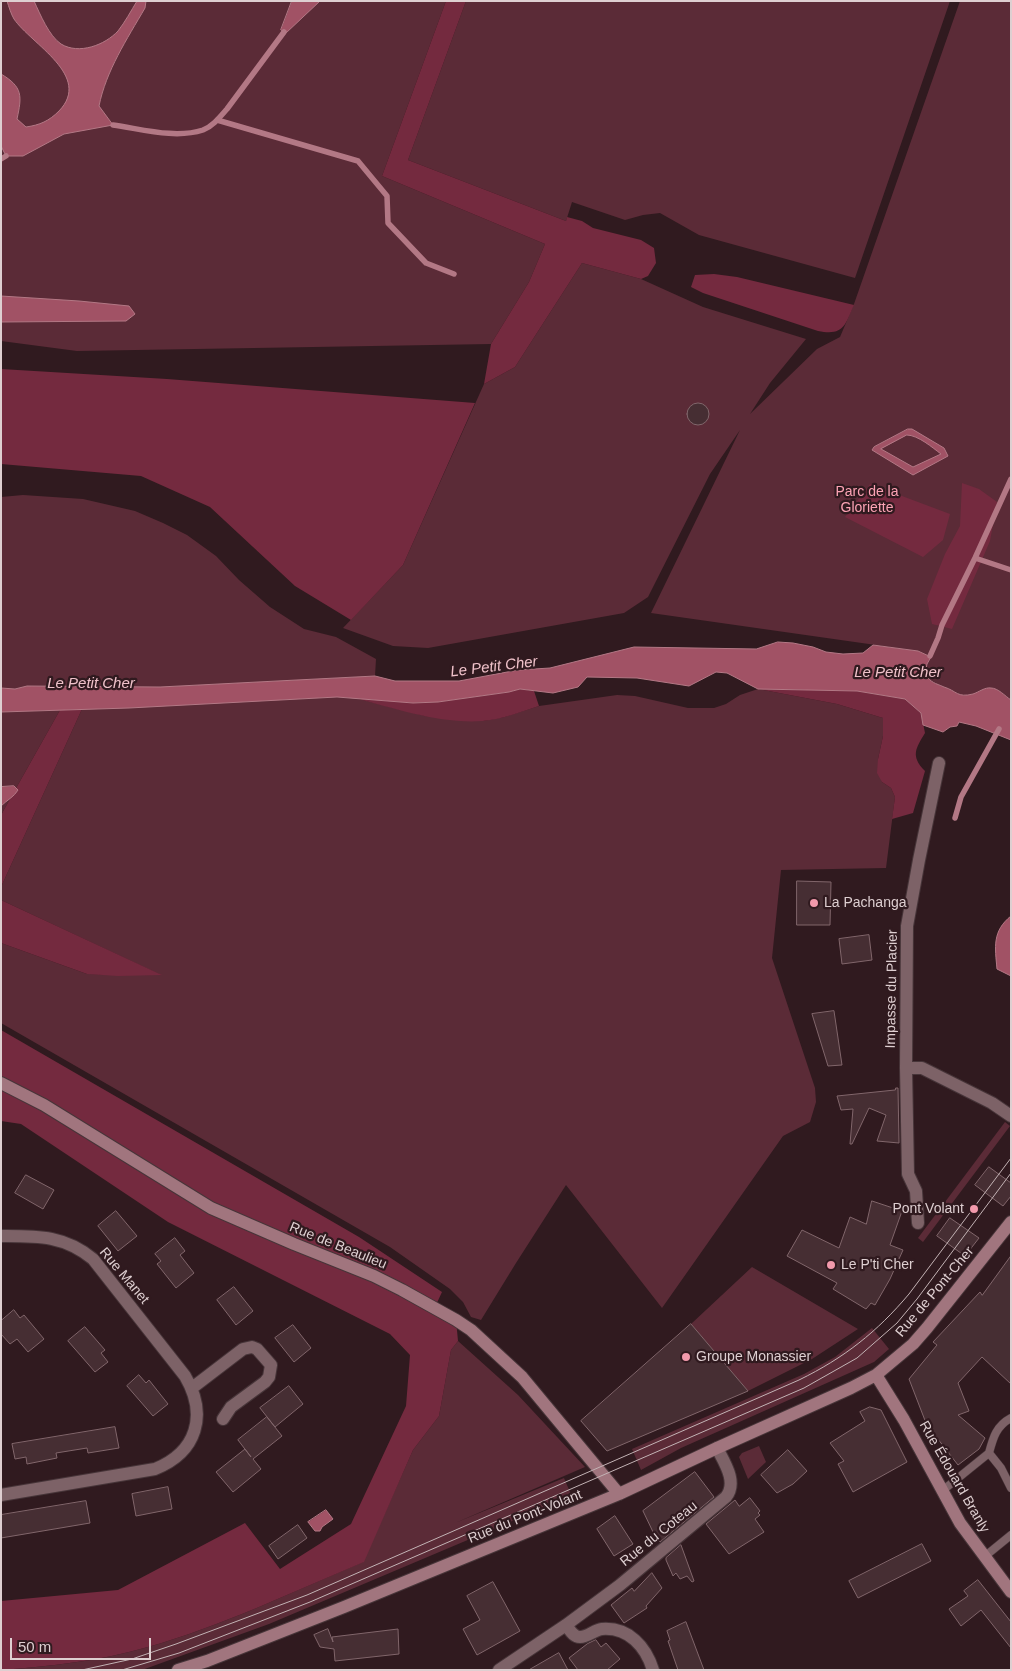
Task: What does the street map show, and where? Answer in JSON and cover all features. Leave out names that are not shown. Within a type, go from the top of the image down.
[{"type":"street","name":"Impasse du Placier","points":[[918,1223],[916,1191],[908,1174],[906,1068],[907,926],[918,860],[939,763]]},
{"type":"street","points":[[906,1068],[922,1068],[992,1103],[1011,1116]]},
{"type":"street","name":"Rue de Beaulieu","points":[[1,1083],[44,1104],[211,1208],[374,1276],[456,1320],[478,1336],[522,1377],[619,1494]]},
{"type":"street","name":"Rue de Pont-Cher","points":[[876,1375],[913,1344],[1011,1222]]},
{"type":"street","name":"Rue Manet","points":[[1,1236],[43,1237],[70,1244],[93,1259],[185,1376],[192,1388],[198,1410],[194,1433],[182,1452],[166,1465],[155,1469],[1,1495]]},
{"type":"street","points":[[192,1388],[243,1349],[252,1347],[257,1349],[271,1365],[269,1377],[231,1407],[223,1419]]},
{"type":"street","name":"Rue du Pont-Volant","points":[[178,1670],[207,1661],[344,1607],[619,1494],[876,1375]]},
{"type":"street","name":"Rue Édouard Branly","points":[[876,1375],[900,1412],[960,1523],[1011,1592]]},
{"type":"street","name":"Rue du Coteau","points":[[499,1670],[566,1625],[643,1566],[726,1497],[732,1487],[731,1480],[717,1448]]},
{"type":"street","points":[[566,1625],[574,1636],[582,1638],[601,1629],[609,1629],[629,1636],[645,1650],[653,1670]]},
{"type":"lane","points":[[942,1491],[989,1453],[995,1432],[999,1426],[1011,1418]]},
{"type":"lane","points":[[989,1453],[1001,1468],[1011,1488]]},
{"type":"lane","points":[[984,1557],[1011,1534]]},
{"type":"green space","points":[[1,1],[446,1],[382,176],[545,244],[529,282],[491,344],[77,351],[1,341]]},
{"type":"green space","points":[[446,1],[466,1],[408,160],[566,221],[567,217],[582,221],[593,228],[641,240],[654,248],[656,263],[648,276],[641,279],[582,263],[515,367],[484,384],[491,344],[529,282],[545,244],[382,176]]},
{"type":"green space","points":[[466,1],[950,1],[855,278],[699,235],[660,213],[625,220],[572,202],[566,221],[408,160]]},
{"type":"green space","name":"Parc de la Gloriette","points":[[960,1],[1011,1],[1011,700],[994,688],[986,688],[973,694],[964,695],[957,694],[933,682],[925,674],[931,657],[918,651],[651,613],[740,430],[710,474],[648,597],[624,613],[428,648],[393,646],[343,628],[403,565],[484,384],[515,367],[582,263],[641,279],[703,307],[806,339],[770,383],[750,414],[817,349],[840,337],[854,304]]},
{"type":"green space","points":[[714,274],[737,277],[854,305],[846,323],[838,330],[833,332],[818,331],[703,293],[691,287],[695,275]]},
{"type":"green space","points":[[1,369],[167,379],[475,403],[403,565],[351,620],[295,586],[210,507],[141,476],[1,464]]},
{"type":"green space","points":[[962,483],[979,489],[997,502],[990,541],[952,629],[932,624],[927,599],[945,554],[960,526]]},
{"type":"green space","name":"Parc de la Gloriette","points":[[870,484],[950,514],[943,540],[923,557],[845,517]]},
{"type":"green space","points":[[23,495],[83,499],[135,511],[187,535],[216,556],[239,580],[270,607],[304,629],[336,637],[376,659],[375,676],[160,687],[27,686],[15,689],[1,688],[1,497]]},
{"type":"green space","points":[[520,689],[534,691],[539,706],[505,717],[483,721],[435,718],[355,698],[413,703],[438,702]]},
{"type":"green space","points":[[758,689],[837,704],[883,718],[883,736],[878,759],[882,782],[891,788],[895,797],[886,868],[781,870],[772,958],[815,1088],[816,1102],[810,1122],[783,1136],[662,1308],[566,1185],[481,1320],[471,1317],[463,1302],[450,1289],[390,1247],[1,1023],[1,943],[87,974],[161,975],[1,900],[1,887],[82,709],[337,697],[355,698],[426,716],[483,721],[504,717],[539,706],[617,695],[635,696],[688,708],[714,708],[726,704],[740,695]]},
{"type":"green space","points":[[758,689],[857,691],[905,699],[921,713],[925,733],[916,752],[917,761],[925,771],[913,813],[892,819],[895,797],[891,788],[882,782],[877,773],[883,736],[883,718],[837,704]]},
{"type":"green space","points":[[82,709],[1,887],[1,815],[60,710]]},
{"type":"green space","points":[[60,710],[1,815],[1,712]]},
{"type":"green space","points":[[1,900],[162,975],[118,976],[87,974],[1,943]]},
{"type":"green space","points":[[1,1030],[359,1237],[442,1292],[435,1307],[456,1320],[458,1341],[451,1350],[439,1416],[413,1450],[364,1562],[284,1597],[176,1639],[112,1656],[38,1667],[1,1670],[1,1601],[118,1590],[245,1523],[280,1569],[351,1524],[406,1406],[410,1355],[390,1334],[168,1222],[21,1124],[1,1121]]},
{"type":"green space","points":[[1005,1122],[1010,1126],[923,1242],[918,1238]]},
{"type":"green space","points":[[752,1267],[858,1329],[812,1359],[748,1391],[691,1324]]},
{"type":"green space","points":[[872,1328],[889,1349],[874,1362],[681,1448],[641,1470],[632,1449],[804,1374],[835,1357]]},
{"type":"green space","points":[[458,1341],[518,1395],[585,1467],[455,1523],[564,1478],[573,1499],[541,1509],[269,1624],[142,1670],[1,1670],[38,1667],[112,1656],[176,1639],[230,1619],[363,1562],[413,1450],[439,1416],[451,1350]]},
{"type":"green space","points":[[759,1446],[766,1462],[748,1479],[739,1457],[742,1453]]},
{"type":"water","points":[[7,1],[34,1],[53,36],[61,44],[76,49],[91,47],[113,36],[126,20],[137,1],[146,1],[145,8],[124,43],[102,93],[99,106],[113,125],[64,134],[23,156],[6,156],[1,146],[1,74],[17,88],[20,104],[17,119],[26,127],[44,122],[59,111],[68,98],[69,85],[56,61],[14,19]]},
{"type":"water","points":[[292,1],[320,1],[286,33],[281,30]]},
{"type":"water","points":[[1,296],[129,306],[135,314],[126,321],[1,322]]},
{"type":"water","points":[[908,429],[912,429],[944,448],[948,456],[913,475],[872,450],[874,447]],"holes":[[[907,435],[925,442],[941,454],[913,467],[881,449]]]},
{"type":"water","name":"Le Petit Cher","points":[[778,642],[793,643],[826,652],[843,654],[863,653],[873,645],[918,651],[931,657],[925,674],[933,682],[957,694],[964,695],[973,694],[986,688],[994,688],[1011,700],[1011,740],[976,726],[959,722],[957,726],[950,727],[943,732],[923,725],[921,713],[905,699],[857,691],[758,689],[727,673],[716,672],[689,686],[637,678],[587,677],[578,687],[553,693],[520,689],[438,702],[413,703],[337,697],[129,708],[1,712],[1,688],[15,689],[27,686],[160,687],[375,676],[395,681],[459,681],[518,670],[550,668],[634,647],[756,649]]},
{"type":"water","points":[[14,786],[18,790],[1,806],[1,787]]},
{"type":"water","points":[[1011,916],[1011,976],[997,969],[996,940],[1001,928]]},
{"type":"water","points":[[326,1510],[333,1519],[322,1527],[320,1531],[315,1531],[308,1522]]},
{"type":"building","points":[[698,403],[706,406],[709,414],[706,422],[698,425],[690,422],[687,414],[690,406]]},
{"type":"building","name":"La Pachanga","points":[[797,881],[831,882],[830,925],[797,925]]},
{"type":"building","points":[[869,935],[872,960],[842,964],[839,939]]},
{"type":"building","points":[[834,1011],[842,1065],[828,1066],[812,1014]]},
{"type":"building","points":[[898,1088],[899,1143],[877,1141],[886,1115],[869,1108],[852,1144],[850,1144],[853,1109],[841,1110],[837,1096],[895,1090]]},
{"type":"building","points":[[989,1167],[1011,1183],[1011,1196],[1003,1206],[975,1185]]},
{"type":"building","points":[[26,1175],[54,1190],[43,1209],[15,1193]]},
{"type":"building","points":[[872,1201],[902,1211],[890,1245],[903,1250],[890,1279],[875,1305],[871,1303],[866,1309],[833,1289],[837,1283],[787,1256],[802,1230],[839,1248],[850,1217],[866,1224]]},
{"type":"building","points":[[116,1211],[137,1236],[118,1251],[98,1226]]},
{"type":"building","points":[[950,1218],[979,1238],[965,1256],[937,1236]]},
{"type":"building","points":[[175,1238],[185,1251],[180,1255],[194,1273],[176,1288],[157,1264],[161,1261],[155,1254]]},
{"type":"building","points":[[1011,1256],[1011,1384],[982,1357],[958,1383],[969,1411],[958,1415],[985,1438],[979,1449],[958,1465],[934,1434],[931,1436],[909,1379],[937,1345],[933,1342],[980,1292],[982,1295]]},
{"type":"building","points":[[234,1287],[253,1311],[236,1325],[217,1300]]},
{"type":"building","points":[[14,1310],[20,1318],[24,1315],[44,1339],[28,1352],[17,1339],[10,1344],[1,1334],[1,1321]]},
{"type":"building","name":"Groupe Monassier","points":[[691,1324],[748,1391],[607,1451],[581,1421]]},
{"type":"building","points":[[293,1325],[311,1348],[294,1362],[275,1338]]},
{"type":"building","points":[[85,1327],[105,1350],[101,1353],[108,1362],[95,1372],[68,1341]]},
{"type":"building","points":[[139,1375],[146,1383],[149,1380],[168,1404],[153,1416],[127,1386]]},
{"type":"building","points":[[289,1386],[303,1404],[275,1427],[260,1408]]},
{"type":"building","points":[[870,1407],[881,1410],[907,1462],[853,1492],[838,1464],[844,1461],[830,1443],[865,1421],[860,1412]]},
{"type":"building","points":[[267,1417],[282,1436],[253,1459],[261,1469],[233,1492],[216,1472],[245,1449],[238,1440]]},
{"type":"building","points":[[115,1427],[119,1448],[88,1453],[87,1448],[56,1453],[57,1458],[27,1464],[26,1457],[15,1459],[12,1444]]},
{"type":"building","points":[[788,1450],[807,1471],[793,1484],[777,1493],[761,1475]]},
{"type":"building","points":[[695,1472],[714,1497],[660,1542],[643,1511]]},
{"type":"building","points":[[168,1487],[172,1509],[136,1516],[132,1494]]},
{"type":"building","points":[[750,1498],[760,1511],[758,1513],[760,1515],[755,1519],[764,1532],[729,1554],[706,1524],[735,1500],[739,1506]]},
{"type":"building","points":[[86,1501],[90,1523],[1,1538],[1,1515]]},
{"type":"building","points":[[615,1516],[633,1544],[614,1556],[597,1529]]},
{"type":"building","points":[[298,1525],[307,1538],[278,1559],[269,1546]]},
{"type":"building","points":[[922,1544],[931,1561],[858,1598],[849,1581]]},
{"type":"building","points":[[681,1545],[694,1581],[692,1582],[687,1576],[680,1579],[676,1573],[673,1576],[666,1560]]},
{"type":"building","points":[[652,1573],[662,1588],[646,1606],[647,1608],[624,1623],[611,1605],[632,1588],[634,1591]]},
{"type":"building","points":[[978,1580],[1011,1622],[1011,1648],[981,1610],[961,1626],[949,1609],[968,1596],[964,1591]]},
{"type":"building","points":[[493,1582],[520,1631],[477,1655],[463,1629],[480,1620],[467,1596]]},
{"type":"building","points":[[686,1622],[704,1670],[678,1670],[668,1641],[670,1640],[667,1631]]},
{"type":"building","points":[[328,1629],[333,1642],[332,1637],[398,1629],[399,1654],[335,1661],[334,1649],[320,1647],[314,1635]]},
{"type":"building","points":[[596,1640],[601,1647],[606,1643],[620,1659],[607,1670],[578,1670],[569,1658],[587,1644]]},
{"type":"building","points":[[559,1653],[568,1670],[529,1670]]},
{"type":"waterway","points":[[113,125],[181,134],[207,128],[227,109],[284,32]]},
{"type":"waterway","points":[[217,120],[358,161],[387,196],[388,223],[426,263],[454,274]]},
{"type":"waterway","points":[[1,159],[6,156]]},
{"type":"waterway","points":[[930,656],[942,625],[1011,479]]},
{"type":"waterway","points":[[975,558],[1011,570]]},
{"type":"waterway","points":[[955,818],[961,797],[999,729]]},
{"type":"tram line","points":[[82,1670],[132,1659],[307,1595],[815,1372],[859,1343],[897,1308],[1011,1158]]},
{"type":"tram line","points":[[122,1670],[179,1653],[310,1602],[804,1388],[857,1358],[897,1323],[1011,1173]]},
{"type":"place","name":"La Pachanga","points":[[814,903]]},
{"type":"place","name":"Pont Volant","points":[[974,1209]]},
{"type":"place","name":"Le P'ti Cher","points":[[831,1265]]},
{"type":"place","name":"Groupe Monassier","points":[[686,1357]]}]
